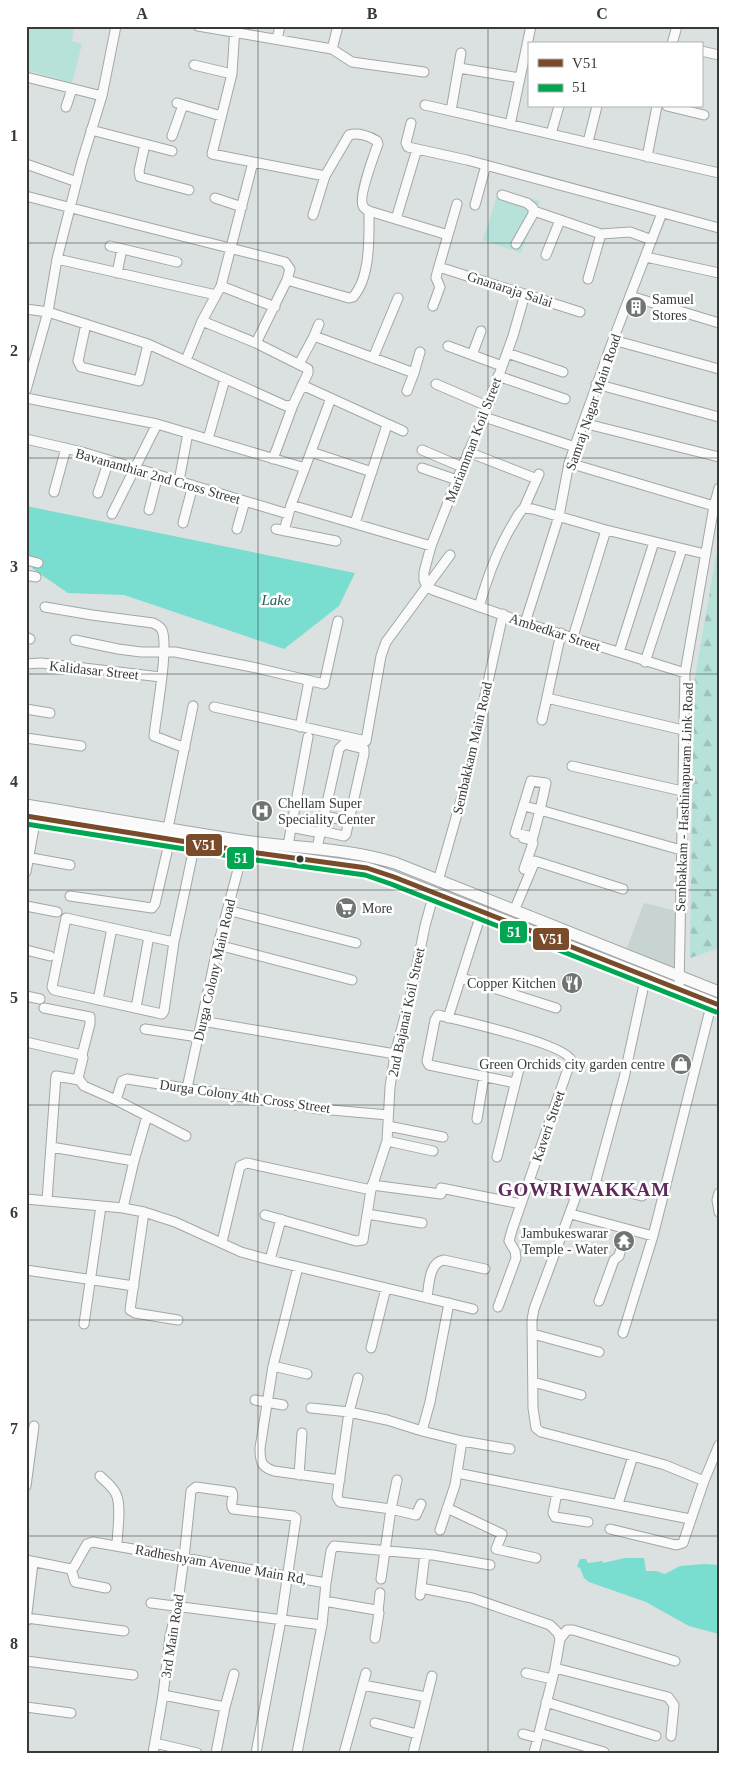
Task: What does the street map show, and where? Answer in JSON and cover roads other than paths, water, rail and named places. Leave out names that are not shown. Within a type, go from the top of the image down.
[{"type":"main road","points":[[26,805],[169,834],[195,843],[367,868],[646,976],[717,1000]]},
{"type":"main road","points":[[31,816],[169,834],[314,848],[381,859],[680,976],[717,1000]]},
{"type":"main road","points":[[434,893],[438,881]]},
{"type":"street","points":[[26,390],[48,312],[57,259],[91,130],[102,96],[116,26]]},
{"type":"street","points":[[198,26],[234,29],[332,49],[352,62],[424,72]]},
{"type":"street","points":[[277,39],[280,26]]},
{"type":"street","points":[[332,49],[338,26]]},
{"type":"street","points":[[528,42],[531,26]]},
{"type":"street","points":[[673,42],[677,26]]},
{"type":"street","points":[[234,29],[232,74],[212,154],[325,176]]},
{"type":"street","points":[[510,125],[527,50]]},
{"type":"street","points":[[702,51],[719,55]]},
{"type":"street","points":[[451,111],[461,53]]},
{"type":"street","points":[[194,65],[232,74]]},
{"type":"street","points":[[459,68],[520,78]]},
{"type":"street","points":[[26,77],[102,96]]},
{"type":"street","points":[[66,107],[72,89]]},
{"type":"street","points":[[172,136],[180,104],[221,116]]},
{"type":"street","points":[[424,105],[719,173]]},
{"type":"street","points":[[551,134],[558,108]]},
{"type":"street","points":[[588,142],[596,108]]},
{"type":"street","points":[[647,157],[657,108]]},
{"type":"street","points":[[675,108],[704,115]]},
{"type":"street","points":[[410,123],[406,146],[486,165],[719,228]]},
{"type":"street","points":[[91,130],[172,151]]},
{"type":"street","points":[[313,215],[325,176],[349,135],[354,133],[374,138],[378,144],[365,184],[362,203],[364,208],[448,235]]},
{"type":"street","points":[[145,144],[139,171],[140,177],[189,190]]},
{"type":"street","points":[[396,219],[417,149]]},
{"type":"street","points":[[186,360],[202,321],[221,286],[253,162]]},
{"type":"street","points":[[26,164],[77,182]]},
{"type":"street","points":[[474,205],[486,165]]},
{"type":"street","points":[[502,195],[532,205],[534,211],[516,244]]},
{"type":"street","points":[[26,196],[285,262],[290,269],[287,280],[256,344]]},
{"type":"street","points":[[215,198],[242,207]]},
{"type":"street","points":[[433,306],[440,287],[436,278],[457,204]]},
{"type":"street","points":[[287,280],[350,298],[354,297],[360,288],[369,246],[369,211]]},
{"type":"street","points":[[534,211],[601,234],[630,232],[652,240]]},
{"type":"street","name":"Samraj Nagar Main Road","points":[[525,623],[558,516],[569,463],[596,384],[662,213]]},
{"type":"street","points":[[546,255],[560,220]]},
{"type":"street","points":[[588,279],[601,234]]},
{"type":"street","points":[[110,246],[177,262]]},
{"type":"street","points":[[117,273],[122,248]]},
{"type":"street","points":[[646,257],[719,273]]},
{"type":"street","points":[[57,259],[216,296]]},
{"type":"street","name":"Gnanaraja Salai","points":[[439,267],[580,312]]},
{"type":"street","points":[[221,286],[275,307]]},
{"type":"street","name":"Mariamman Koil Street","points":[[427,586],[424,572],[431,546],[484,416],[525,294]]},
{"type":"street","points":[[630,296],[719,323]]},
{"type":"street","points":[[373,358],[398,298]]},
{"type":"street","points":[[26,308],[48,312],[148,344],[286,406],[293,405]]},
{"type":"street","points":[[202,321],[300,364],[308,370],[273,459]]},
{"type":"street","points":[[86,324],[78,361],[81,367],[139,380],[148,344]]},
{"type":"street","points":[[300,364],[319,324]]},
{"type":"street","points":[[472,355],[481,331]]},
{"type":"street","points":[[314,336],[414,372]]},
{"type":"street","points":[[613,340],[719,369]]},
{"type":"street","points":[[448,346],[502,366]]},
{"type":"street","points":[[407,391],[420,352]]},
{"type":"street","points":[[506,352],[564,372]]},
{"type":"street","points":[[26,356],[36,358]]},
{"type":"street","points":[[498,376],[565,399]]},
{"type":"street","points":[[208,440],[225,379]]},
{"type":"street","points":[[436,384],[487,406]]},
{"type":"street","points":[[596,384],[719,417]]},
{"type":"street","points":[[302,385],[403,431]]},
{"type":"street","points":[[26,398],[157,424],[305,468]]},
{"type":"street","points":[[331,398],[290,509],[280,530],[336,541]]},
{"type":"street","points":[[484,416],[575,447]]},
{"type":"street","points":[[583,423],[719,457]]},
{"type":"street","points":[[112,514],[157,424]]},
{"type":"street","points":[[355,522],[387,425]]},
{"type":"street","points":[[180,481],[188,434]]},
{"type":"street","name":"Bavananthiar 2nd Cross Street","points":[[26,439],[109,460],[245,501],[355,522],[431,546]]},
{"type":"street","points":[[54,492],[66,448]]},
{"type":"street","points":[[422,450],[462,467]]},
{"type":"street","points":[[311,452],[372,472]]},
{"type":"street","points":[[468,452],[538,476],[524,508],[520,511],[492,565],[479,607]]},
{"type":"street","points":[[98,493],[109,460]]},
{"type":"street","points":[[569,463],[714,506]]},
{"type":"street","points":[[422,468],[457,480]]},
{"type":"street","points":[[149,510],[158,475]]},
{"type":"street","points":[[183,523],[193,485]]},
{"type":"street","name":"Sembakkam - Hasthinapuram Link Road","points":[[679,988],[685,673],[705,554],[719,488]]},
{"type":"street","points":[[237,529],[245,501]]},
{"type":"street","points":[[524,508],[705,554]]},
{"type":"street","points":[[573,637],[606,530]]},
{"type":"street","points":[[619,652],[654,542]]},
{"type":"street","points":[[645,662],[682,549]]},
{"type":"street","points":[[214,707],[366,741],[381,656],[386,642],[450,555]]},
{"type":"street","points":[[26,560],[38,563]]},
{"type":"street","points":[[26,575],[36,577]]},
{"type":"street","name":"Ambedkar Street","points":[[427,586],[433,590],[525,623],[685,673]]},
{"type":"street","points":[[45,607],[153,623],[160,626],[163,632],[164,651],[154,736],[185,748]]},
{"type":"street","name":"Sembakkam Main Road","points":[[438,881],[465,786],[502,614]]},
{"type":"street","points":[[75,640],[141,652],[164,651],[252,667],[324,684],[338,621]]},
{"type":"street","points":[[542,720],[561,633]]},
{"type":"street","name":"Kalidasar Street","points":[[26,664],[41,663],[161,677]]},
{"type":"street","points":[[300,727],[309,681]]},
{"type":"street","points":[[546,698],[683,730]]},
{"type":"street","points":[[70,896],[152,908],[155,904],[193,706]]},
{"type":"street","points":[[26,709],[50,714]]},
{"type":"street","points":[[288,845],[308,737]]},
{"type":"street","points":[[26,738],[81,746]]},
{"type":"street","points":[[314,848],[334,744]]},
{"type":"street","points":[[290,827],[318,832],[344,836],[349,821],[364,749],[344,744],[339,749],[324,816],[318,832]]},
{"type":"street","points":[[572,766],[682,792]]},
{"type":"street","points":[[531,781],[546,783],[540,810],[532,837],[514,831],[531,781]]},
{"type":"street","points":[[524,806],[681,850]]},
{"type":"street","points":[[26,872],[31,816]]},
{"type":"street","points":[[324,816],[349,821]]},
{"type":"street","points":[[334,851],[337,835]]},
{"type":"street","points":[[511,910],[533,843],[531,840],[516,836]]},
{"type":"street","points":[[174,942],[66,918],[52,987],[54,990],[162,1014],[174,942],[195,843]]},
{"type":"street","name":"Durga Colony Main Road","points":[[187,1088],[218,945],[243,851]]},
{"type":"street","points":[[28,857],[70,865]]},
{"type":"street","points":[[511,910],[535,861],[623,889]]},
{"type":"street","name":"2nd Bajanai Koil Street","points":[[281,1219],[360,1242],[365,1236],[371,1188],[387,1142],[390,1087],[395,1054],[434,893]]},
{"type":"street","points":[[26,906],[56,912]]},
{"type":"street","points":[[227,910],[356,943]]},
{"type":"street","points":[[482,911],[448,1018],[438,1015],[436,1020],[427,1061],[429,1065],[515,1083]]},
{"type":"street","points":[[98,1000],[112,928]]},
{"type":"street","points":[[136,1008],[149,936]]},
{"type":"street","points":[[218,945],[352,980]]},
{"type":"street","points":[[26,950],[50,956]]},
{"type":"street","points":[[642,1196],[595,1184],[624,1078],[646,976]]},
{"type":"street","points":[[462,978],[556,1008]]},
{"type":"street","points":[[26,996],[42,1004],[90,1017],[79,1080]]},
{"type":"street","points":[[623,1333],[654,1236],[717,1000]]},
{"type":"street","name":"Kaveri Street","points":[[448,1018],[500,1030],[564,1053],[570,1057],[570,1064],[520,1204],[509,1241],[516,1254],[515,1263],[498,1307]]},
{"type":"street","points":[[202,1021],[395,1054]]},
{"type":"street","points":[[145,1029],[198,1037]]},
{"type":"street","points":[[26,1042],[82,1055]]},
{"type":"street","points":[[497,1157],[520,1064]]},
{"type":"street","points":[[47,1200],[56,1076],[79,1080],[84,1086],[116,1100],[186,1136]]},
{"type":"street","points":[[477,1119],[484,1076]]},
{"type":"street","name":"Durga Colony 4th Cross Street","points":[[116,1100],[122,1081],[125,1079],[320,1109],[388,1115]]},
{"type":"street","points":[[123,1208],[147,1116]]},
{"type":"street","points":[[388,1126],[443,1137]]},
{"type":"street","points":[[387,1142],[433,1151]]},
{"type":"street","points":[[51,1147],[134,1161]]},
{"type":"street","points":[[222,1242],[240,1166],[247,1162],[371,1188],[441,1191],[520,1204]]},
{"type":"street","points":[[529,1182],[573,1195],[575,1198],[571,1214],[534,1309],[532,1320],[534,1419],[536,1428],[541,1432],[665,1465],[704,1481]]},
{"type":"street","points":[[719,1193],[717,1200],[719,1212]]},
{"type":"street","points":[[26,1198],[144,1212],[175,1222],[241,1252],[473,1309]]},
{"type":"street","points":[[84,1324],[101,1206]]},
{"type":"street","points":[[144,1212],[130,1308],[131,1311],[178,1320]]},
{"type":"street","points":[[367,1214],[422,1223]]},
{"type":"street","points":[[571,1214],[654,1236]]},
{"type":"street","points":[[265,1215],[281,1219],[270,1260]]},
{"type":"street","points":[[599,1302],[614,1260],[619,1256],[626,1229]]},
{"type":"street","points":[[426,1298],[434,1264],[439,1260],[485,1269]]},
{"type":"street","points":[[298,1267],[273,1366],[260,1448],[263,1465],[274,1471],[340,1480]]},
{"type":"street","points":[[26,1270],[134,1286]]},
{"type":"street","points":[[370,1348],[386,1288]]},
{"type":"street","points":[[422,1431],[430,1402],[449,1303]]},
{"type":"street","points":[[533,1334],[599,1352]]},
{"type":"street","points":[[273,1366],[307,1374]]},
{"type":"street","points":[[358,1378],[349,1412],[338,1501],[416,1515],[421,1504]]},
{"type":"street","points":[[533,1382],[581,1395]]},
{"type":"street","points":[[255,1400],[283,1405]]},
{"type":"street","points":[[311,1408],[349,1412],[387,1420],[462,1441],[510,1449]]},
{"type":"street","points":[[26,1486],[34,1426]]},
{"type":"street","points":[[299,1474],[302,1433]]},
{"type":"street","points":[[440,1530],[457,1473],[462,1441]]},
{"type":"street","points":[[610,1529],[680,1544],[685,1540],[690,1519],[719,1445]]},
{"type":"street","points":[[618,1504],[633,1456]]},
{"type":"street","points":[[457,1473],[690,1519]]},
{"type":"street","points":[[100,1476],[116,1494],[119,1503],[117,1546]]},
{"type":"street","points":[[381,1579],[397,1480]]},
{"type":"street","name":"3rd Main Road","points":[[225,1707],[163,1695],[170,1636],[177,1608],[192,1489],[196,1487],[230,1491],[233,1493],[231,1505],[233,1509],[294,1516],[296,1520],[286,1577]]},
{"type":"street","points":[[556,1493],[553,1513],[555,1517],[588,1522]]},
{"type":"street","points":[[447,1508],[502,1534],[496,1550],[536,1558]]},
{"type":"street","name":"Radheshyam Avenue Main Rd,","points":[[71,1569],[87,1544],[93,1542],[326,1583],[331,1551],[334,1546],[425,1554],[490,1565]]},
{"type":"street","points":[[425,1554],[420,1592],[472,1598],[550,1625],[558,1633],[560,1639]]},
{"type":"street","points":[[106,1588],[75,1582],[71,1569],[30,1561],[26,1620],[124,1631]]},
{"type":"street","points":[[256,1753],[281,1620],[286,1577]]},
{"type":"street","points":[[296,1753],[322,1624],[326,1583]]},
{"type":"street","points":[[375,1638],[380,1592]]},
{"type":"street","points":[[324,1601],[378,1612]]},
{"type":"street","points":[[151,1603],[177,1608],[322,1624]]},
{"type":"street","points":[[534,1753],[555,1668],[560,1639],[567,1630],[573,1630],[675,1662]]},
{"type":"street","points":[[26,1662],[132,1675]]},
{"type":"street","points":[[555,1668],[668,1697],[674,1705],[671,1736]]},
{"type":"street","points":[[344,1753],[366,1673]]},
{"type":"street","points":[[526,1673],[552,1679]]},
{"type":"street","points":[[216,1753],[234,1674]]},
{"type":"street","points":[[414,1752],[432,1676]]},
{"type":"street","points":[[363,1685],[426,1697]]},
{"type":"street","points":[[163,1695],[154,1748],[197,1753]]},
{"type":"street","points":[[546,1702],[656,1736]]},
{"type":"street","points":[[26,1707],[71,1713]]},
{"type":"street","points":[[375,1723],[417,1734]]},
{"type":"street","points":[[523,1734],[538,1735],[604,1752]]},
{"type":"water","name":"Lake","points":[[26,506],[355,573],[339,606],[284,649],[124,595],[68,593],[33,569],[26,560]]},
{"type":"water","points":[[625,1558],[644,1558],[646,1571],[656,1571],[665,1574],[680,1566],[719,1565],[719,1634],[689,1626],[646,1602],[589,1582],[584,1578],[580,1568],[577,1567],[580,1559],[586,1559],[588,1563],[602,1561],[603,1563]]},
{"type":"place","name":"Samuel Stores","points":[[636,307]]},
{"type":"place","name":"Chellam Super Speciality Center","points":[[262,811]]},
{"type":"place","name":"More","points":[[346,908]]},
{"type":"place","name":"Copper Kitchen","points":[[572,983]]},
{"type":"place","name":"Green Orchids city garden centre","points":[[681,1064]]},
{"type":"place","name":"Jambukeswarar Temple - Water","points":[[624,1241]]},
{"type":"district","name":"GOWRIWAKKAM","points":[[584,1189]]}]
